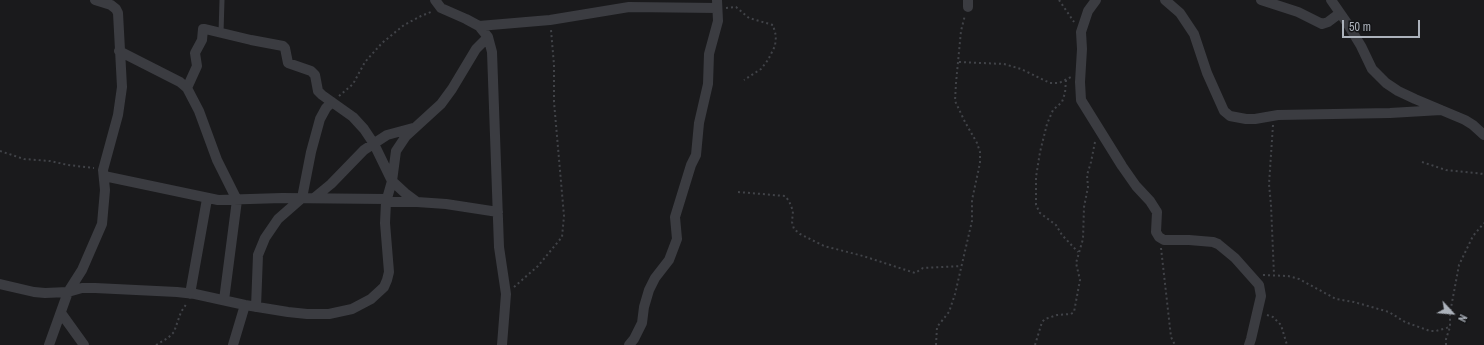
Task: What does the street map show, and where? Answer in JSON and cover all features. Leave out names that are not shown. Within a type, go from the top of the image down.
[{"type":"street","points":[[49,345],[68,292],[82,270],[102,224],[105,190],[104,173],[118,115],[122,87],[118,13],[116,8],[95,0]]},
{"type":"street","points":[[1096,0],[1088,11],[1081,32],[1081,100],[1122,166],[1157,212],[1156,232],[1159,237],[1164,240],[1190,240],[1213,242],[1218,244],[1235,258],[1259,285],[1261,296],[1249,345]]},
{"type":"street","points":[[1165,0],[1180,13],[1194,34],[1207,73],[1224,111],[1230,116],[1246,119],[1273,116],[1441,110]]},
{"type":"street","points":[[1261,0],[1298,12],[1322,24],[1328,22],[1340,13]]},
{"type":"street","points":[[1331,0],[1361,46],[1372,69],[1386,83],[1398,91],[1465,120],[1484,135]]},
{"type":"street","points":[[438,4],[479,26],[488,37],[492,52],[499,246],[506,294],[502,345]]},
{"type":"street","points":[[479,26],[550,20],[629,7],[717,4],[718,21],[709,54],[708,84],[699,123],[696,155],[691,165],[675,217],[677,239],[669,260],[649,290],[644,307],[642,323],[634,339],[629,345]]},
{"type":"street","points":[[187,88],[197,66],[195,53],[202,40],[203,29],[205,28],[221,33],[283,46],[285,48],[288,63],[311,71],[315,75],[318,90],[322,95],[353,117],[364,129],[374,144],[392,181],[417,202]]},
{"type":"street","points":[[0,284],[34,292],[68,292],[82,288],[95,288],[177,292],[224,300],[245,306],[288,312],[329,314],[352,309],[371,299],[384,287],[387,280],[389,272],[385,223],[386,200],[392,181],[396,151],[406,136],[441,104],[452,89],[476,49],[488,37]]},
{"type":"street","points":[[120,51],[180,82],[187,88],[199,111],[217,160],[237,200],[224,300]]},
{"type":"street","points":[[256,307],[258,255],[265,238],[278,219],[302,198],[311,152],[320,119],[326,108],[332,102]]},
{"type":"street","points":[[314,198],[331,184],[364,150],[387,135],[414,128]]},
{"type":"street","points":[[104,173],[218,200],[302,198],[386,200],[446,204],[498,212]]},
{"type":"street","points":[[190,294],[207,198]]},
{"type":"street","points":[[233,345],[245,306]]},
{"type":"street","points":[[60,313],[84,345]]},
{"type":"lane","points":[[221,33],[222,0]]},
{"type":"path","points":[[1059,0],[1081,32]]},
{"type":"path","points":[[936,345],[937,326],[949,312],[955,294],[972,221],[972,200],[980,163],[980,152],[977,143],[955,101],[961,31],[968,3]]},
{"type":"path","points":[[332,102],[353,84],[365,62],[382,43],[404,25],[438,4]]},
{"type":"path","points":[[717,4],[736,7],[749,18],[773,25],[776,36],[775,46],[768,60],[761,69],[744,80]]},
{"type":"path","points":[[506,294],[538,266],[562,237],[564,216],[554,102],[554,65],[550,20]]},
{"type":"path","points":[[958,62],[1004,64],[1021,68],[1050,83],[1059,83],[1081,72]]},
{"type":"path","points":[[1066,80],[1065,93],[1062,102],[1053,110],[1047,124],[1040,152],[1036,177],[1036,205],[1040,213],[1056,225],[1062,235],[1078,252]]},
{"type":"path","points":[[1273,116],[1269,184],[1274,275]]},
{"type":"path","points":[[1035,345],[1042,322],[1045,319],[1057,315],[1071,314],[1074,312],[1080,280],[1076,264],[1078,252],[1083,239],[1084,207],[1088,187],[1087,171],[1091,162],[1098,128]]},
{"type":"path","points":[[0,152],[24,159],[50,161],[104,173]]},
{"type":"path","points":[[1422,162],[1446,170],[1484,174]]},
{"type":"path","points":[[738,192],[785,196],[793,211],[792,222],[794,229],[800,234],[824,246],[863,256],[914,273],[923,268],[961,266]]},
{"type":"path","points":[[1446,345],[1459,264],[1473,236],[1484,222]]},
{"type":"path","points":[[1159,237],[1164,266],[1171,337],[1175,345]]},
{"type":"path","points":[[1250,275],[1288,276],[1299,279],[1336,299],[1354,302],[1389,312],[1405,322],[1430,331],[1450,327]]},
{"type":"path","points":[[156,345],[161,343],[174,332],[180,312],[187,303],[190,294]]},
{"type":"path","points":[[1258,313],[1273,317],[1281,325],[1287,345]]}]
